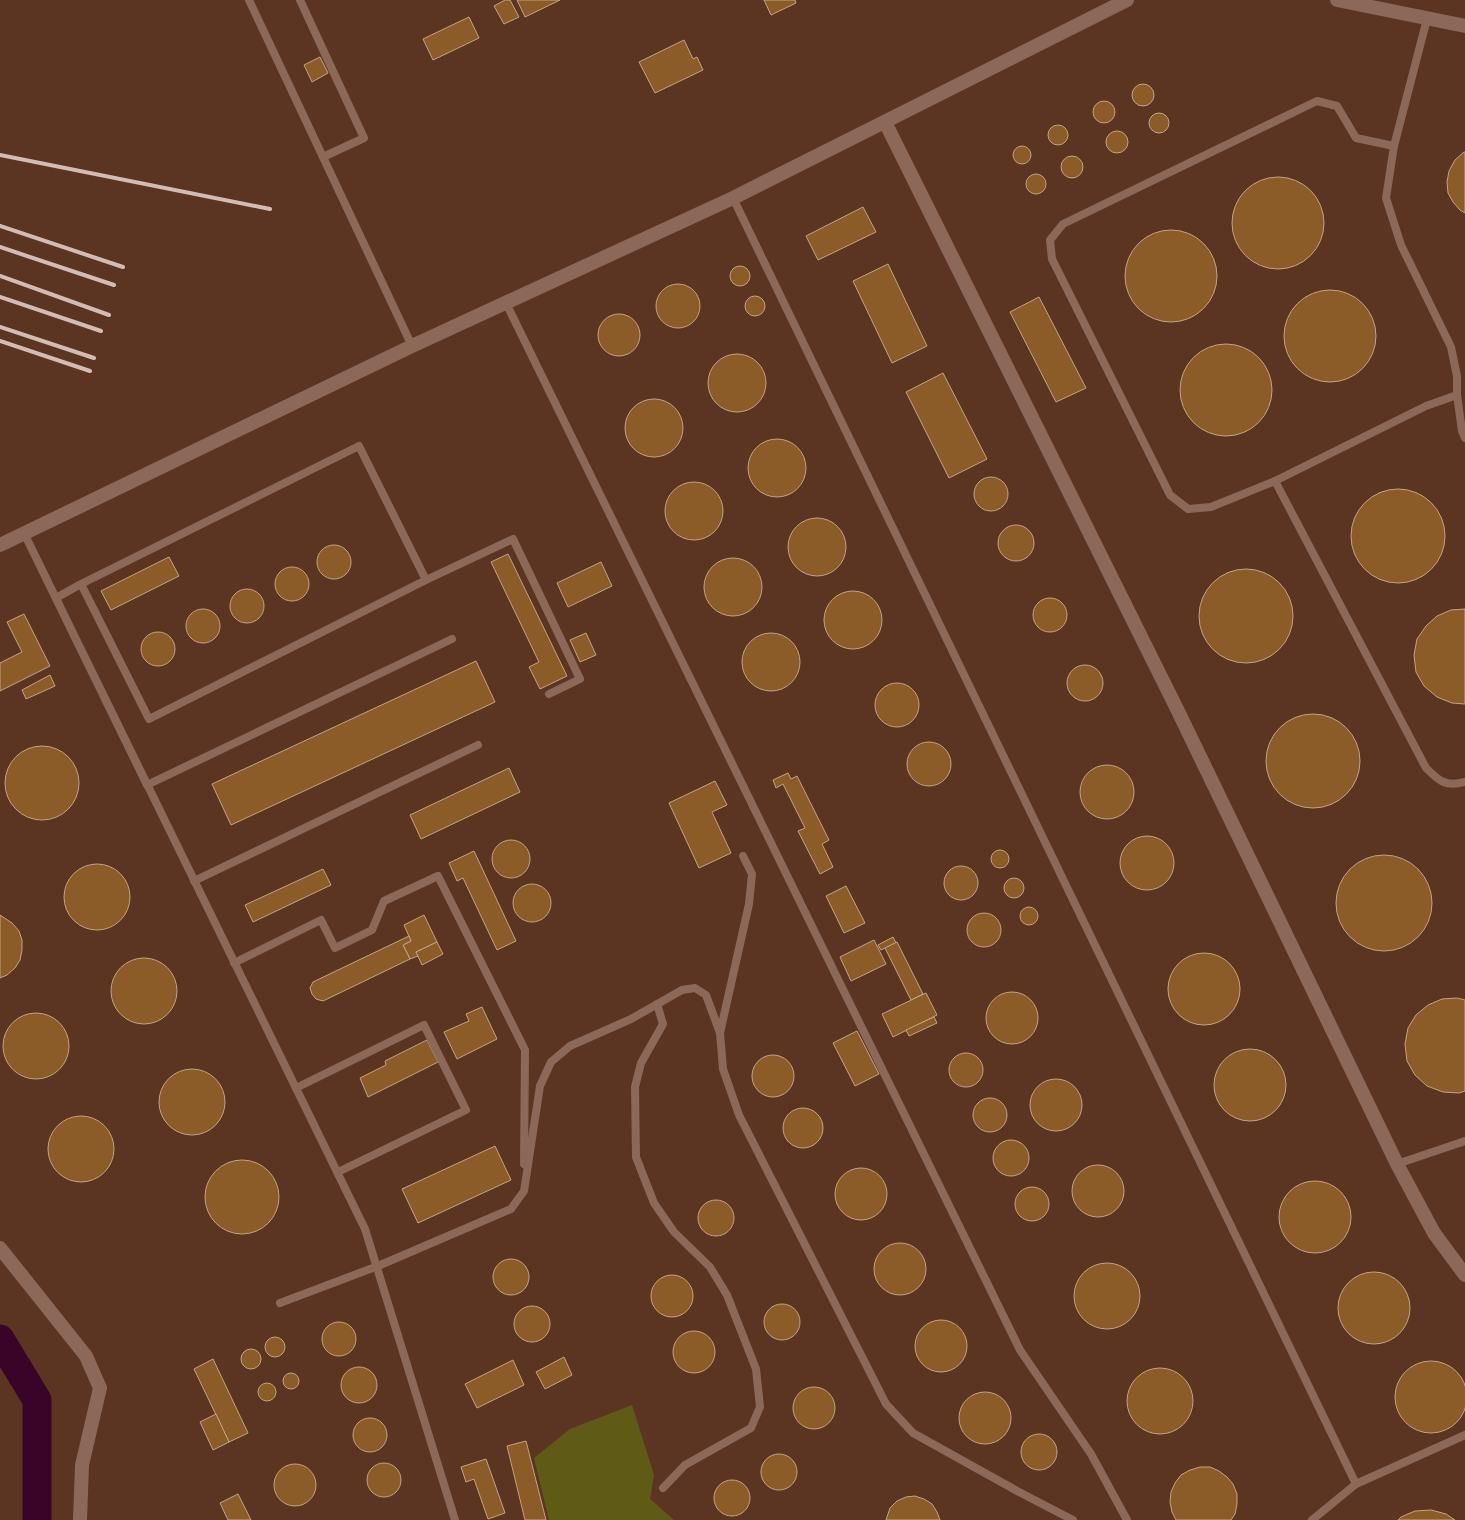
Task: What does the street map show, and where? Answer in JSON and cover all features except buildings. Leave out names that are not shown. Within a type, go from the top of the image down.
[{"type":"street","points":[[0,545],[412,346],[732,198],[1128,0]]},
{"type":"street","points":[[1337,0],[1465,26]]},
{"type":"street","points":[[885,122],[1181,718],[1397,1164],[1434,1233],[1465,1275]]},
{"type":"street","points":[[0,1248],[86,1356],[100,1388],[82,1465],[80,1520]]},
{"type":"lane","points":[[249,0],[412,346]]},
{"type":"lane","points":[[300,0],[364,138],[323,157]]},
{"type":"lane","points":[[1427,19],[1394,146],[1386,198],[1401,245],[1451,347],[1457,376],[1457,395],[1462,431],[1465,438]]},
{"type":"lane","points":[[1394,146],[1356,138],[1337,106],[1317,101],[1063,224],[1050,240],[1052,260],[1170,495],[1188,509],[1211,507],[1276,481],[1426,406],[1457,395]]},
{"type":"lane","points":[[732,198],[1356,1484]]},
{"type":"lane","points":[[506,303],[1020,1350],[1090,1454],[1127,1520]]},
{"type":"lane","points":[[56,598],[359,446],[426,580]]},
{"type":"lane","points":[[1276,481],[1426,768],[1439,782],[1459,784],[1465,782]]},
{"type":"lane","points":[[24,533],[147,785]]},
{"type":"lane","points":[[24,533],[366,1229],[455,1520]]},
{"type":"lane","points":[[82,584],[149,719],[513,538],[580,679],[549,694]]},
{"type":"lane","points":[[147,785],[452,639]]},
{"type":"lane","points":[[194,881],[478,745]]},
{"type":"lane","points":[[744,856],[752,874],[749,904],[720,1033],[722,1069],[739,1115],[886,1404],[913,1433],[1073,1520]]},
{"type":"lane","points":[[234,963],[321,920],[335,948],[372,930],[384,902],[438,876],[525,1050],[524,1191]]},
{"type":"lane","points":[[280,1303],[378,1266],[510,1209],[524,1191],[540,1086],[551,1062],[570,1046],[631,1019],[682,990],[695,988],[706,995],[720,1033]]},
{"type":"lane","points":[[657,1004],[663,1024],[640,1063],[635,1087],[636,1157],[654,1203],[674,1232],[710,1267],[727,1295],[756,1369],[760,1407],[751,1428],[685,1465],[663,1488]]},
{"type":"lane","points":[[296,1088],[424,1025],[466,1110],[338,1172]]},
{"type":"lane","points":[[1397,1164],[1465,1141]]},
{"type":"lane","points":[[1315,1519],[1356,1484],[1465,1435]]},
{"type":"shaded area","points":[[0,0],[1465,0],[1465,1520],[0,1520]]},
{"type":"shaded area","points":[[632,1405],[654,1475],[650,1499],[674,1520],[549,1520],[534,1458],[570,1429]]},
{"type":"waterway","points":[[0,1339],[37,1400],[37,1520]]},
{"type":"railway","points":[[0,155],[270,209]]},
{"type":"railway","points":[[0,226],[123,267]]},
{"type":"railway","points":[[0,247],[114,285]]},
{"type":"railway","points":[[0,276],[109,315]]},
{"type":"railway","points":[[0,297],[101,331]]},
{"type":"railway","points":[[0,327],[94,358]]},
{"type":"railway","points":[[0,341],[90,371]]}]
